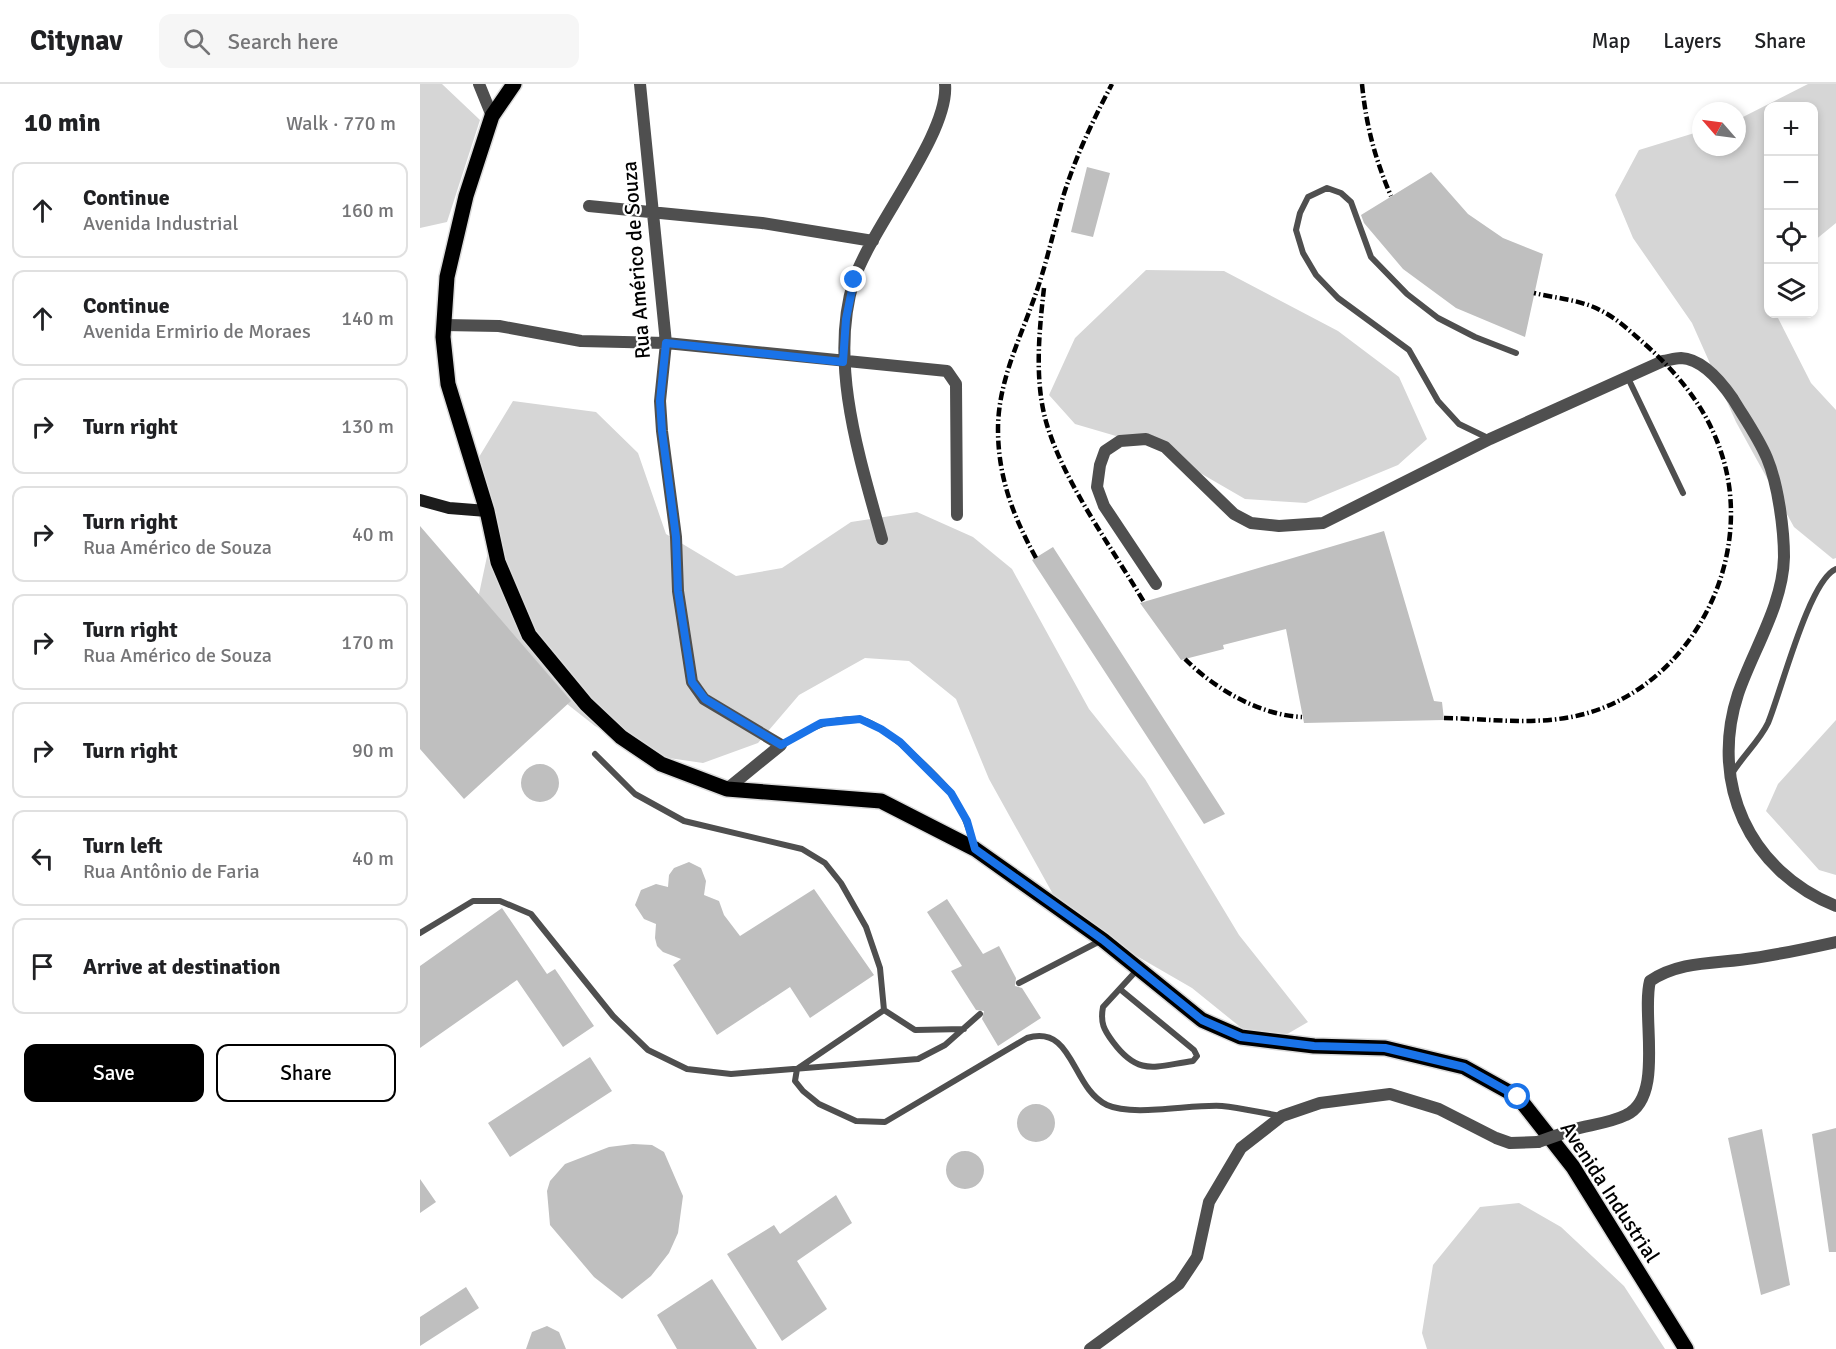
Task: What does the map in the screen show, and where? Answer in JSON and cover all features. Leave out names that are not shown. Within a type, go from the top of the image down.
[{"type":"main road","points":[[514,84],[492,116],[463,207],[447,277],[444,325],[448,384],[488,511],[498,562],[529,635],[586,704],[621,737],[661,764],[727,789]]},
{"type":"main road","points":[[420,500],[449,508],[488,511]]},
{"type":"main road","name":"Avenida Industrial","points":[[727,789],[881,801],[975,849],[1103,940],[1202,1020],[1241,1037],[1314,1046],[1385,1048],[1464,1067],[1518,1097],[1573,1167],[1686,1349]]},
{"type":"street","points":[[479,84],[492,116]]},
{"type":"street","name":"Rua Américo de Souza","points":[[640,84],[666,343],[660,401],[662,431],[676,537],[678,591],[692,682],[705,699],[781,745]]},
{"type":"street","points":[[882,539],[867,483],[843,362],[846,319],[854,280],[937,124],[947,98],[945,84]]},
{"type":"street","points":[[589,206],[762,223],[873,241]]},
{"type":"street","points":[[444,325],[499,327],[581,340],[666,343],[947,371],[957,384],[957,515]]},
{"type":"street","points":[[1156,584],[1104,506],[1097,487],[1100,465],[1105,451],[1120,441],[1146,439],[1165,447],[1234,514],[1251,523],[1279,526],[1323,523],[1490,439],[1663,361],[1682,358],[1701,366],[1722,383],[1768,461],[1780,511],[1784,558],[1777,594],[1734,714],[1727,759],[1738,810],[1752,840],[1776,868],[1804,892],[1836,906]]},
{"type":"street","points":[[727,789],[781,745]]},
{"type":"street","points":[[1090,1349],[1179,1284],[1197,1257],[1209,1202],[1241,1148],[1282,1116],[1320,1103],[1390,1094],[1439,1109],[1510,1143],[1538,1142],[1627,1115],[1640,1104],[1648,1077],[1646,996],[1650,981],[1664,972],[1697,964],[1754,958],[1836,942]]},
{"type":"lane","points":[[1490,439],[1459,424],[1438,401],[1409,350],[1338,298],[1316,275],[1303,253],[1296,230],[1300,213],[1308,197],[1327,188],[1341,193],[1351,202],[1371,257],[1407,294],[1448,323],[1475,337],[1516,353]]},
{"type":"lane","points":[[1628,378],[1683,493]]},
{"type":"lane","points":[[1731,775],[1766,726],[1814,595],[1830,572],[1836,569]]},
{"type":"lane","points":[[781,745],[821,723],[860,719],[881,729],[900,742],[951,793],[967,821],[975,849]]},
{"type":"lane","points":[[595,754],[635,794],[684,821],[802,849],[825,863],[841,883],[866,927],[880,968],[884,1010]]},
{"type":"lane","points":[[420,933],[473,901],[486,899],[513,905],[531,914],[613,1016],[648,1050],[687,1069],[731,1074],[918,1059],[945,1045],[980,1014]]},
{"type":"lane","points":[[1019,983],[1103,940]]},
{"type":"lane","points":[[1121,990],[1194,1050],[1197,1056],[1193,1061],[1149,1067],[1126,1060],[1103,1029],[1101,1017],[1103,1007],[1138,969]]},
{"type":"lane","points":[[884,1010],[915,1030],[964,1029]]},
{"type":"lane","points":[[884,1010],[797,1069],[795,1081],[803,1091],[819,1104],[856,1121],[885,1122],[1027,1038],[1041,1034],[1057,1040],[1094,1098],[1111,1107],[1130,1109],[1222,1106],[1282,1116]]},
{"type":"shaded area","points":[[420,84],[442,84],[480,120],[447,222],[420,228]]},
{"type":"shaded area","points":[[1808,84],[1836,84],[1836,223],[1818,238],[1818,102],[1772,102]]},
{"type":"shaded area","points":[[1764,106],[1764,318],[1778,318],[1811,383],[1836,410],[1836,558],[1833,559],[1794,527],[1736,422],[1692,323],[1633,238],[1615,195],[1639,150],[1692,134],[1692,156],[1746,156],[1746,115]]},
{"type":"shaded area","points":[[1146,270],[1224,271],[1338,331],[1399,377],[1427,439],[1398,465],[1306,503],[1245,499],[1157,448],[1075,424],[1049,395],[1075,338]]},
{"type":"shaded area","points":[[513,401],[596,412],[638,453],[666,534],[736,576],[782,568],[851,522],[917,512],[973,537],[1012,569],[1089,709],[1145,779],[1239,935],[1308,1022],[1265,1047],[1192,988],[1064,914],[989,779],[956,699],[909,661],[865,658],[799,695],[758,743],[703,763],[655,756],[595,726],[510,659],[479,594],[492,533],[479,457]]},
{"type":"shaded area","points":[[1836,720],[1836,875],[1819,870],[1766,811],[1778,784]]},
{"type":"shaded area","points":[[1519,1203],[1561,1227],[1624,1286],[1665,1349],[1427,1349],[1422,1333],[1433,1265],[1480,1207]]},
{"type":"building","points":[[1087,167],[1110,173],[1093,237],[1071,232]]},
{"type":"building","points":[[1431,172],[1468,214],[1503,238],[1543,254],[1525,337],[1456,308],[1403,269],[1364,223],[1361,215]]},
{"type":"building","points":[[420,526],[571,701],[464,799],[420,749]]},
{"type":"building","points":[[1384,531],[1434,701],[1442,702],[1444,720],[1304,723],[1286,629],[1223,645],[1224,649],[1181,660],[1140,603]]},
{"type":"building","points":[[1053,547],[1225,814],[1204,824],[1032,560]]},
{"type":"building","points":[[540,764],[547,765],[553,770],[558,776],[558,790],[553,796],[547,801],[540,802],[533,801],[527,796],[522,790],[521,783],[522,776],[527,770],[533,765]]},
{"type":"building","points":[[689,862],[701,868],[706,881],[704,895],[719,901],[724,915],[740,936],[814,889],[874,975],[810,1018],[790,987],[717,1035],[673,965],[681,959],[663,952],[657,946],[656,924],[644,919],[635,905],[641,890],[656,884],[668,887],[669,875],[674,868]]},
{"type":"building","points":[[947,899],[983,954],[999,946],[1016,978],[1015,986],[1022,988],[1041,1018],[998,1046],[982,1019],[984,1011],[976,1010],[951,971],[962,966],[927,912]]},
{"type":"building","points":[[502,908],[547,974],[555,969],[594,1026],[563,1047],[517,980],[420,1048],[420,966]]},
{"type":"building","points":[[590,1057],[612,1091],[510,1157],[488,1123]]},
{"type":"building","points":[[1036,1104],[1043,1105],[1049,1110],[1054,1116],[1054,1130],[1049,1136],[1043,1141],[1036,1142],[1029,1141],[1023,1136],[1018,1130],[1017,1123],[1018,1116],[1023,1110],[1029,1105]]},
{"type":"building","points":[[1836,1128],[1836,1252],[1829,1252],[1812,1134]]},
{"type":"building","points":[[1762,1129],[1790,1285],[1761,1295],[1728,1138]]},
{"type":"building","points":[[633,1144],[652,1145],[664,1152],[683,1196],[678,1233],[669,1253],[651,1276],[622,1299],[594,1277],[550,1225],[547,1191],[550,1181],[565,1164],[609,1147]]},
{"type":"building","points":[[965,1151],[972,1152],[978,1157],[983,1163],[983,1177],[978,1183],[972,1188],[965,1189],[958,1188],[952,1183],[947,1177],[946,1170],[947,1163],[952,1157],[958,1152]]},
{"type":"building","points":[[420,1179],[436,1202],[420,1213]]},
{"type":"building","points":[[836,1195],[852,1223],[797,1261],[827,1309],[782,1341],[727,1254],[774,1225],[780,1234]]},
{"type":"building","points":[[712,1279],[757,1349],[677,1349],[657,1315]]},
{"type":"building","points":[[466,1287],[479,1308],[420,1346],[420,1317]]},
{"type":"building","points":[[547,1326],[559,1332],[566,1349],[526,1349],[532,1332]]},
{"type":"railway","points":[[1036,558],[1020,527],[1008,496],[999,447],[999,411],[1006,376],[1040,281],[1068,182],[1085,139],[1112,84]]},
{"type":"railway","points":[[1362,84],[1372,142],[1391,196]]},
{"type":"railway","points":[[1044,288],[1039,339],[1039,374],[1040,392],[1047,425],[1077,493],[1144,602]]},
{"type":"railway","points":[[1444,718],[1523,721],[1562,719],[1600,709],[1635,691],[1665,667],[1691,638],[1710,604],[1724,568],[1730,529],[1730,490],[1721,452],[1700,407],[1659,357],[1613,318],[1585,304],[1534,293]]},
{"type":"railway","points":[[1185,659],[1224,690],[1254,706],[1302,717]]},
{"type":"route","points":[[854,280],[846,319],[843,362],[666,343],[660,401],[676,537],[678,591],[692,682],[705,699],[781,745],[821,723],[860,719],[881,729],[900,742],[951,793],[967,821],[975,849],[1103,940],[1202,1020],[1241,1037],[1314,1046],[1385,1048],[1464,1067],[1518,1097]]}]
